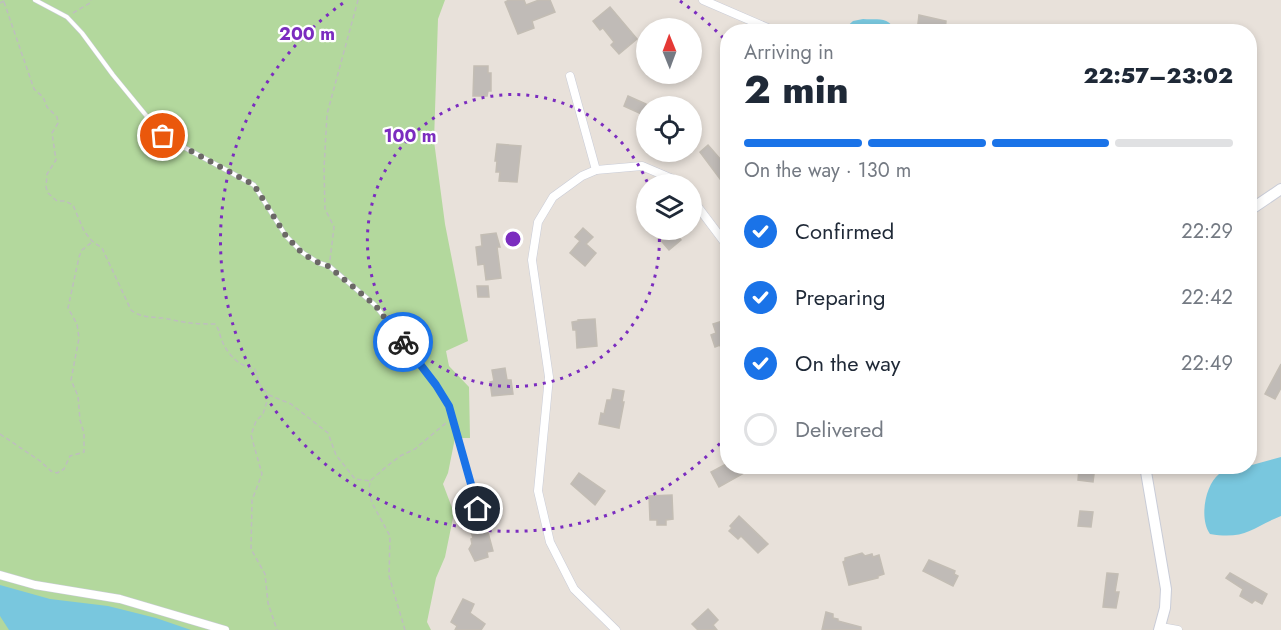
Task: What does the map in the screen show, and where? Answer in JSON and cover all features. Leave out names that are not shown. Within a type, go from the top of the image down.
[{"type":"street","points":[[703,0],[758,24]]},
{"type":"street","points":[[570,75],[596,170]]},
{"type":"street","points":[[616,630],[574,589],[550,542],[538,491],[549,377],[532,260],[538,222],[553,198],[570,184],[596,170],[642,165],[662,174]]},
{"type":"street","points":[[1257,205],[1281,189]]},
{"type":"street","points":[[702,212],[720,236]]},
{"type":"street","points":[[1145,474],[1166,589],[1160,628],[1178,630]]},
{"type":"street","points":[[0,575],[34,585],[120,599],[225,630]]},
{"type":"lane","points":[[35,0],[67,17],[163,136],[254,185],[286,236],[303,254],[328,266],[375,305],[440,390],[453,417],[478,509]]},
{"type":"path","points":[[67,17],[90,3],[91,0]]},
{"type":"path","points":[[328,266],[334,227],[325,209],[324,169],[327,114],[358,0]]},
{"type":"path","points":[[0,3],[5,1],[34,89],[44,97],[47,107],[57,117],[58,123],[52,133],[56,160],[47,174],[48,193],[57,201],[65,201],[73,205],[84,231],[92,242],[102,248],[131,310],[138,315],[183,324],[215,324],[234,359],[245,368],[255,369],[260,385],[269,395],[291,404],[328,433],[336,455],[355,479],[370,481]]},
{"type":"path","points":[[0,434],[57,473],[64,470],[70,456],[84,452],[84,433],[80,420],[78,396],[71,380],[79,338],[77,324],[68,308],[79,257],[82,250],[92,242]]},
{"type":"path","points":[[269,395],[263,414],[253,427],[251,435],[262,474],[252,500],[251,549],[265,574],[268,603],[277,630]]},
{"type":"path","points":[[405,630],[389,576],[390,536],[372,502],[370,481],[393,462],[415,449],[453,417]]},
{"type":"green space","points":[[0,0],[445,0],[438,19],[434,141],[445,224],[468,341],[446,351],[449,366],[469,387],[470,438],[455,438],[448,473],[443,484],[454,513],[445,557],[436,578],[427,622],[431,630],[0,630]]},
{"type":"water","points":[[878,19],[891,24],[850,24],[853,21]]},
{"type":"water","points":[[1281,457],[1281,516],[1240,534],[1210,534],[1204,511],[1207,494],[1214,479],[1219,474],[1257,474],[1257,464]]},
{"type":"water","points":[[0,585],[50,599],[108,606],[156,618],[191,630],[9,630],[0,616]]},
{"type":"building","points":[[524,0],[526,5],[539,0],[550,0],[555,12],[532,21],[534,28],[518,34],[505,2]]},
{"type":"building","points":[[610,7],[636,40],[619,54],[611,45],[614,42],[603,28],[600,30],[593,21]]},
{"type":"building","points":[[919,15],[946,21],[946,24],[918,24]]},
{"type":"building","points":[[474,66],[488,66],[488,73],[491,73],[491,91],[488,91],[487,96],[473,96]]},
{"type":"building","points":[[628,96],[636,100],[636,111],[624,106]]},
{"type":"building","points":[[497,144],[521,146],[517,182],[499,181],[500,172],[496,172],[497,161],[495,161]]},
{"type":"building","points":[[708,145],[720,159],[720,179],[702,155],[702,150]]},
{"type":"building","points":[[583,228],[593,237],[586,244],[596,253],[585,266],[570,253],[580,241],[575,237]]},
{"type":"building","points":[[496,233],[500,247],[497,247],[501,278],[486,280],[484,264],[478,265],[476,247],[482,246],[481,235]]},
{"type":"building","points":[[660,240],[681,240],[669,250]]},
{"type":"building","points":[[477,286],[488,286],[489,297],[478,297]]},
{"type":"building","points":[[595,319],[597,346],[577,348],[576,330],[573,330],[572,322]]},
{"type":"building","points":[[720,322],[720,345],[715,347],[711,335],[716,333],[713,324]]},
{"type":"building","points":[[1281,364],[1281,388],[1275,399],[1265,394]]},
{"type":"building","points":[[505,368],[507,380],[511,380],[513,394],[492,396],[490,382],[494,381],[492,370]]},
{"type":"building","points":[[613,389],[624,391],[619,428],[599,424],[607,400],[611,400]]},
{"type":"building","points":[[720,467],[720,474],[742,474],[719,487],[711,472]]},
{"type":"building","points":[[579,473],[605,491],[595,505],[571,484]]},
{"type":"building","points":[[1079,474],[1094,474],[1093,482],[1078,480]]},
{"type":"building","points":[[672,495],[673,519],[666,520],[666,525],[657,525],[657,520],[650,520],[649,496]]},
{"type":"building","points":[[1080,511],[1093,512],[1091,527],[1078,526]]},
{"type":"building","points":[[483,514],[493,551],[487,552],[488,557],[475,561],[469,549],[473,538],[467,518]]},
{"type":"building","points":[[739,516],[768,544],[758,553],[741,536],[738,539],[729,531],[732,528],[730,526]]},
{"type":"building","points":[[862,553],[865,556],[872,554],[873,557],[879,555],[884,574],[878,578],[849,585],[843,562],[845,558]]},
{"type":"building","points":[[929,560],[955,571],[954,574],[958,576],[953,586],[923,571]]},
{"type":"building","points":[[1107,573],[1118,574],[1115,592],[1119,592],[1116,608],[1103,607]]},
{"type":"building","points":[[1230,573],[1267,594],[1262,604],[1255,600],[1252,603],[1240,596],[1243,589],[1226,578]]},
{"type":"building","points":[[463,599],[474,604],[470,613],[485,624],[481,630],[455,630],[457,626],[451,622]]},
{"type":"building","points":[[708,609],[718,620],[713,625],[717,630],[698,630],[692,624]]},
{"type":"building","points":[[826,612],[833,614],[833,618],[838,621],[861,627],[861,630],[822,630]]},
{"type":"way so far","points":[[163,136],[254,185],[286,236],[303,254],[328,266],[375,305],[403,342]]},
{"type":"route","points":[[403,342],[449,406],[478,509]]}]
